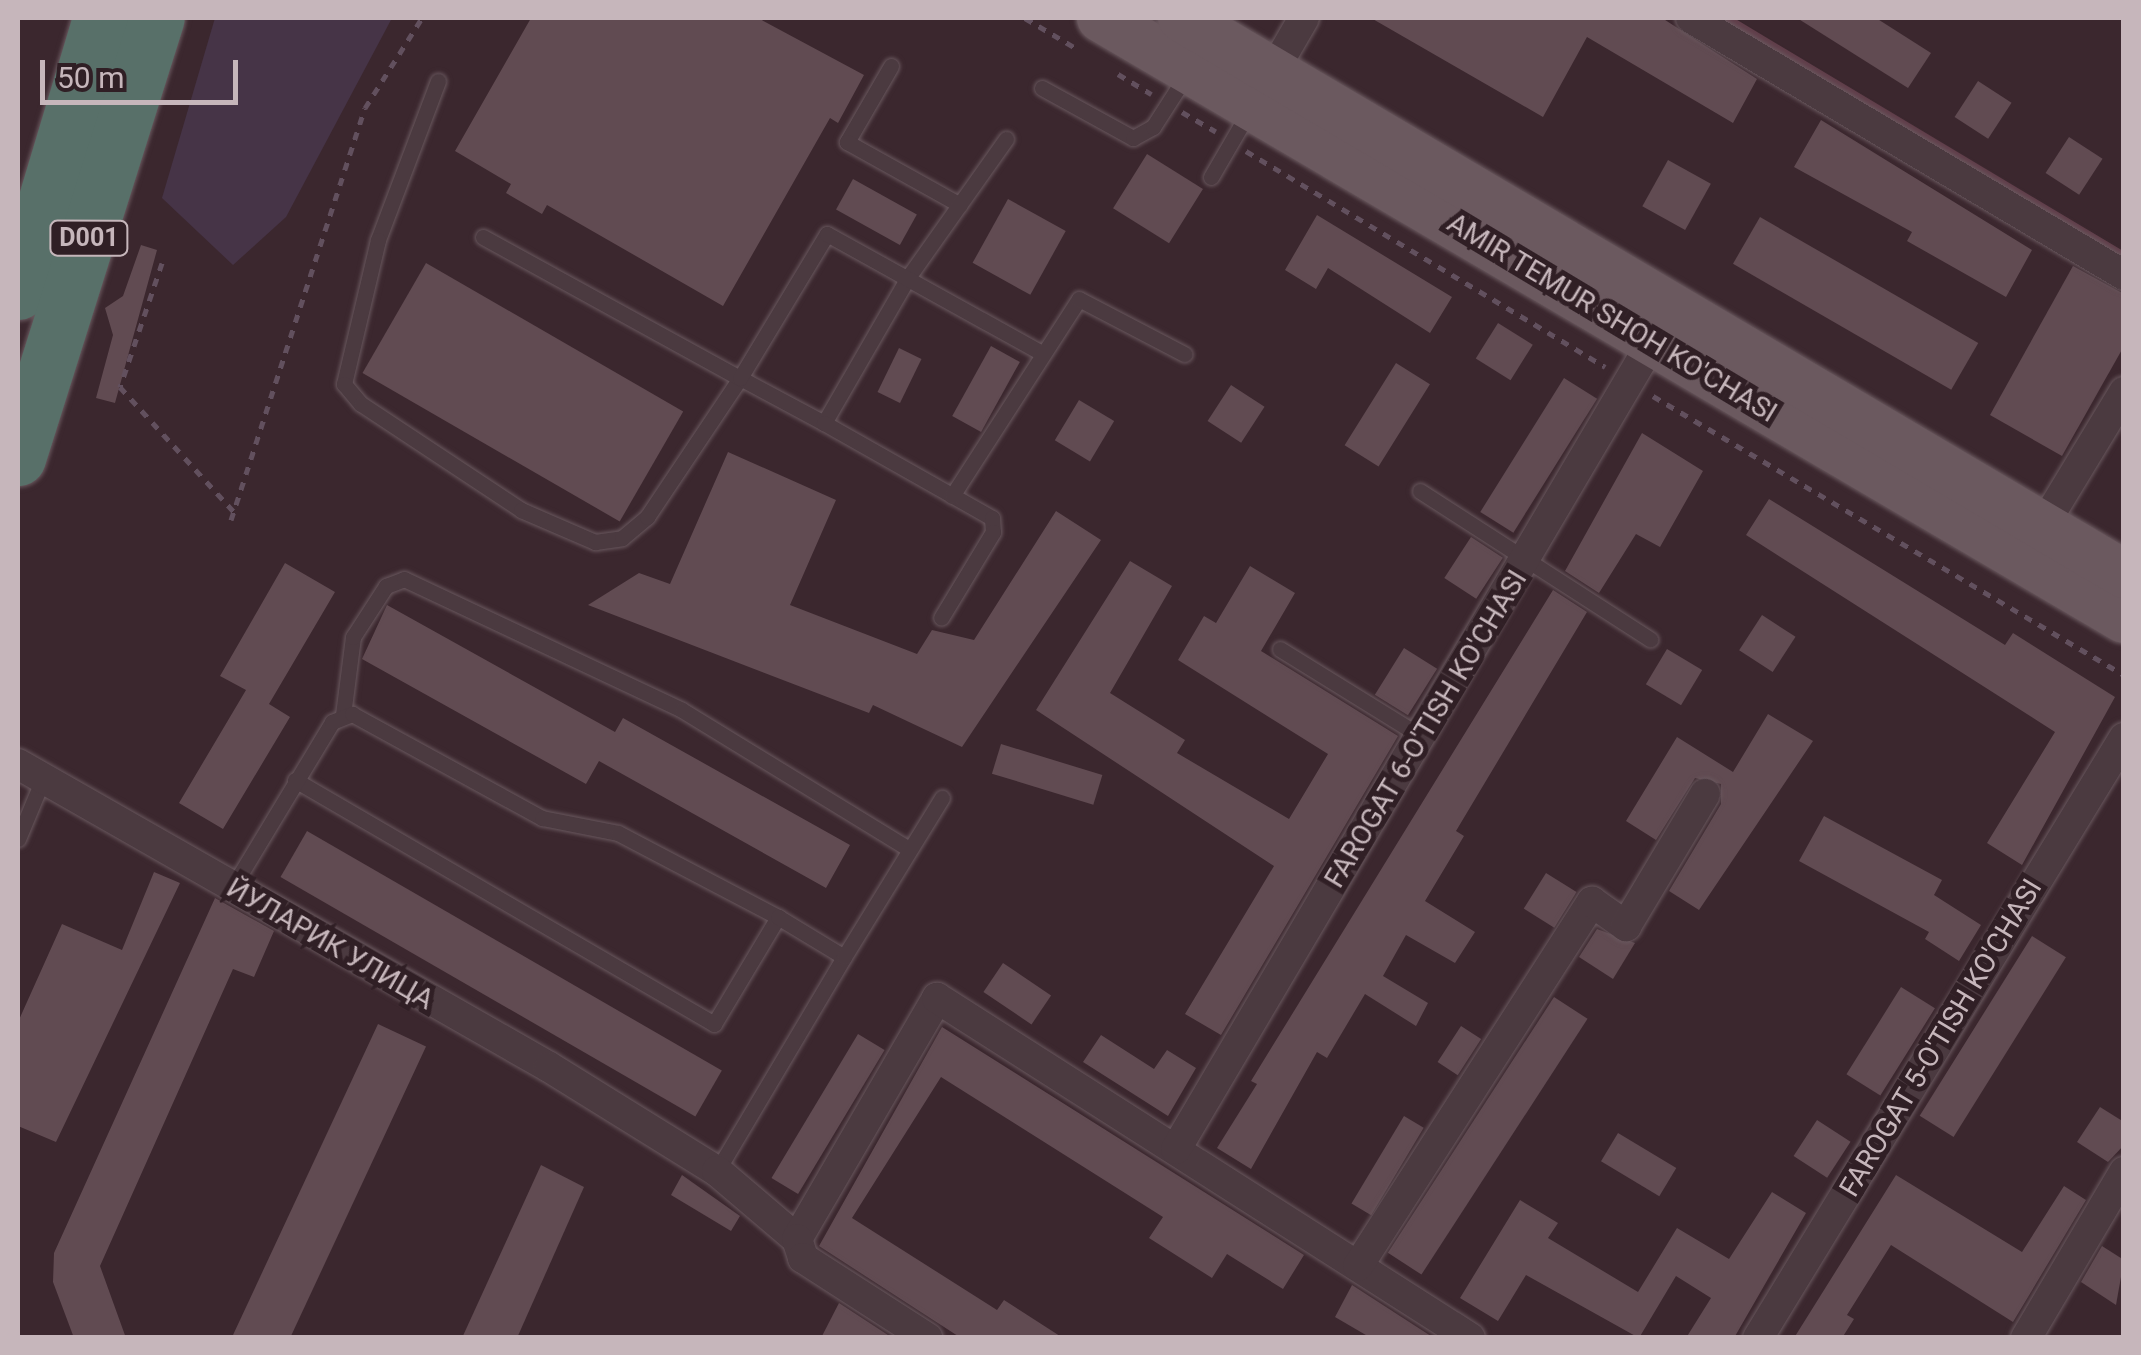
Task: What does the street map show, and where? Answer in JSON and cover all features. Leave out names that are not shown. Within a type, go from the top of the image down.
[{"type":"highway","name":"D001","points":[[18,292],[100,18]]},
{"type":"highway","name":"D001","points":[[18,458],[157,18]]},
{"type":"main road","name":"AMIR TEMUR SHOH KO'CHASI","points":[[1182,18],[1252,106]]},
{"type":"main road","name":"AMIR TEMUR SHOH KO'CHASI","points":[[1094,36],[1179,87],[1252,106],[2124,619]]},
{"type":"main road","name":"AMIR TEMUR SHOH KO'CHASI","points":[[1652,343],[2043,526],[2124,574]]},
{"type":"street","points":[[1252,106],[1304,18]]},
{"type":"street","points":[[1691,18],[2124,275]]},
{"type":"street","name":"FAROGAT 6-O'TISH KO'CHASI","points":[[1176,1149],[1652,343]]},
{"type":"street","points":[[2043,526],[2124,392]]},
{"type":"street","name":"FAROGAT 5-O'TISH KO'CHASI","points":[[1758,1338],[2124,738]]},
{"type":"street","name":"ЙУЛАРИК УЛИЦА","points":[[30,771],[549,1067],[640,1129],[717,1171],[798,1239],[803,1258],[926,1338]]},
{"type":"street","points":[[1358,1266],[1592,902],[1626,926],[1705,794]]},
{"type":"street","points":[[798,1239],[937,998],[1470,1338]]},
{"type":"street","points":[[2026,1338],[2124,1172]]},
{"type":"lane","points":[[891,66],[847,142],[960,205]]},
{"type":"lane","points":[[438,80],[378,240],[344,384],[360,404],[521,510],[595,542],[622,538],[647,517],[740,378],[826,234],[909,276],[1042,353]]},
{"type":"lane","points":[[1042,88],[1133,138],[1153,127],[1179,87]]},
{"type":"lane","points":[[1212,176],[1252,106]]},
{"type":"lane","points":[[824,423],[909,276],[1006,139]]},
{"type":"lane","points":[[483,237],[992,518],[993,532],[941,618]]},
{"type":"lane","points":[[952,496],[1078,299],[1184,354]]},
{"type":"lane","points":[[1420,491],[1650,638]]},
{"type":"lane","points":[[232,888],[295,780],[344,714],[352,637],[386,586],[404,579],[682,710],[909,849]]},
{"type":"lane","points":[[1280,649],[1422,737]]},
{"type":"lane","points":[[344,714],[360,716],[542,818],[618,833],[778,917],[844,957]]},
{"type":"lane","points":[[18,839],[30,771]]},
{"type":"lane","points":[[295,780],[714,1024],[778,917]]},
{"type":"lane","points":[[717,1171],[942,798]]},
{"type":"path","points":[[232,520],[366,108],[422,18]]},
{"type":"path","points":[[1025,18],[1094,36]]},
{"type":"path","points":[[1103,65],[1252,106],[1652,343],[2124,675]]},
{"type":"path","points":[[162,263],[120,387],[234,512]]},
{"type":"shaded area","points":[[215,18],[392,18],[286,217],[233,265],[162,198]]},
{"type":"building","points":[[531,18],[758,18],[864,75],[838,123],[830,118],[723,306],[547,205],[542,214],[506,193],[511,184],[455,151]]},
{"type":"building","points":[[1371,18],[1662,18],[1757,79],[1733,123],[1587,37],[1543,117]]},
{"type":"building","points":[[1797,18],[1876,18],[1931,53],[1908,88]]},
{"type":"building","points":[[1978,81],[2012,103],[1988,139],[1955,117]]},
{"type":"building","points":[[1821,120],[2032,250],[2006,297],[1907,241],[1912,232],[1794,167]]},
{"type":"building","points":[[2069,137],[2103,159],[2079,195],[2046,173]]},
{"type":"building","points":[[1147,154],[1203,189],[1169,243],[1113,208]]},
{"type":"building","points":[[1668,160],[1711,184],[1685,230],[1642,206]]},
{"type":"building","points":[[853,179],[917,214],[900,245],[836,210]]},
{"type":"building","points":[[1008,199],[1066,231],[1030,295],[973,263]]},
{"type":"building","points":[[1317,215],[1452,297],[1430,333],[1328,268],[1316,289],[1285,270]]},
{"type":"building","points":[[1760,217],[1978,343],[1951,390],[1733,264]]},
{"type":"building","points":[[141,245],[157,250],[115,403],[96,398],[113,335],[105,308],[123,296]]},
{"type":"building","points":[[426,263],[683,411],[620,521],[362,373]]},
{"type":"building","points":[[2073,266],[2124,294],[2124,346],[2062,456],[1990,415]]},
{"type":"building","points":[[1498,323],[1533,345],[1511,380],[1476,359]]},
{"type":"building","points":[[991,346],[1020,362],[981,432],[952,416]]},
{"type":"building","points":[[899,348],[921,359],[900,403],[878,392]]},
{"type":"building","points":[[1396,363],[1430,384],[1379,466],[1345,445]]},
{"type":"building","points":[[1564,378],[1597,399],[1513,533],[1480,512]]},
{"type":"building","points":[[1231,385],[1265,407],[1241,443],[1208,421]]},
{"type":"building","points":[[1079,400],[1114,421],[1090,461],[1055,440]]},
{"type":"building","points":[[1642,433],[1703,471],[1660,547],[1636,534],[1599,593],[1565,571]]},
{"type":"building","points":[[728,452],[836,500],[790,605],[917,654],[932,630],[974,640],[1056,511],[1101,540],[962,747],[873,705],[869,713],[588,605],[639,573],[670,584]]},
{"type":"building","points":[[1769,499],[2005,645],[2013,633],[2115,697],[2022,865],[1987,843],[2055,732],[1746,535]]},
{"type":"building","points":[[1471,537],[1503,558],[1476,599],[1444,578]]},
{"type":"building","points":[[1130,561],[1172,586],[1110,693],[1185,740],[1177,753],[1289,819],[1328,754],[1178,660],[1204,616],[1216,623],[1250,566],[1295,593],[1261,651],[1398,736],[1221,1035],[1185,1014],[1274,866],[1036,710]]},
{"type":"building","points":[[285,563],[335,592],[269,704],[290,717],[223,829],[179,803],[246,690],[220,676]]},
{"type":"building","points":[[1553,590],[1587,612],[1456,831],[1464,836],[1425,901],[1475,932],[1455,963],[1406,935],[1383,976],[1428,1003],[1416,1026],[1365,994],[1327,1058],[1317,1052],[1251,1169],[1217,1148],[1257,1084],[1251,1081]]},
{"type":"building","points":[[387,605],[615,732],[623,718],[850,845],[826,888],[599,761],[586,784],[362,659]]},
{"type":"building","points":[[1762,615],[1796,637],[1773,672],[1739,650]]},
{"type":"building","points":[[1404,648],[1437,669],[1408,715],[1375,695]]},
{"type":"building","points":[[1667,649],[1702,670],[1681,705],[1646,684]]},
{"type":"building","points":[[1768,714],[1813,741],[1699,910],[1669,891],[1721,804],[1721,784],[1695,778],[1656,840],[1626,821],[1677,737],[1733,772]]},
{"type":"building","points":[[1001,744],[1102,775],[1093,805],[992,774]]},
{"type":"building","points":[[1824,816],[1942,880],[1934,895],[1981,925],[1959,961],[1925,939],[1929,932],[1799,861]]},
{"type":"building","points":[[307,831],[722,1070],[695,1116],[280,877]]},
{"type":"building","points":[[154,872],[180,883],[56,1142],[18,1126],[18,1022],[62,924],[122,950]]},
{"type":"building","points":[[1546,873],[1577,892],[1554,928],[1524,909]]},
{"type":"building","points":[[215,898],[274,931],[254,977],[233,969],[100,1266],[126,1338],[74,1338],[53,1282],[54,1253]]},
{"type":"building","points":[[1597,929],[1635,943],[1613,979],[1579,957]]},
{"type":"building","points":[[2032,936],[2066,957],[1954,1137],[1920,1116]]},
{"type":"building","points":[[1003,963],[1051,995],[1032,1024],[983,992]]},
{"type":"building","points":[[1901,987],[1935,1008],[1880,1096],[1846,1074]]},
{"type":"building","points":[[1554,997],[1588,1019],[1421,1275],[1388,1253]]},
{"type":"building","points":[[378,1024],[426,1046],[290,1338],[232,1337]]},
{"type":"building","points":[[1461,1026],[1481,1039],[1458,1075],[1438,1062]]},
{"type":"building","points":[[942,1027],[1304,1255],[1283,1289],[1227,1254],[1212,1278],[1149,1238],[1163,1217],[941,1077],[852,1218],[997,1310],[1004,1300],[1063,1338],[961,1338],[819,1246]]},
{"type":"building","points":[[858,1034],[885,1050],[798,1194],[771,1178]]},
{"type":"building","points":[[1101,1035],[1154,1069],[1167,1050],[1196,1068],[1168,1116],[1083,1062]]},
{"type":"building","points":[[2100,1107],[2124,1122],[2124,1145],[2108,1162],[2077,1142]]},
{"type":"building","points":[[1404,1116],[1424,1128],[1371,1215],[1351,1203]]},
{"type":"building","points":[[1817,1120],[1851,1142],[1827,1178],[1794,1156]]},
{"type":"building","points":[[1618,1133],[1676,1168],[1659,1196],[1601,1161]]},
{"type":"building","points":[[541,1165],[584,1187],[517,1338],[462,1338]]},
{"type":"building","points":[[682,1175],[740,1216],[731,1231],[671,1195]]},
{"type":"building","points":[[1896,1175],[2022,1252],[2064,1186],[2086,1200],[2013,1322],[1891,1245],[1847,1315],[1854,1319],[1842,1338],[1794,1338]]},
{"type":"building","points":[[1772,1192],[1806,1213],[1734,1338],[1686,1338],[1711,1298],[1676,1276],[1639,1338],[1526,1275],[1498,1321],[1460,1298],[1520,1200],[1558,1223],[1548,1238],[1638,1292],[1677,1228],[1729,1259]]},
{"type":"building","points":[[2102,1246],[2124,1260],[2116,1305],[2081,1282]]},
{"type":"building","points":[[1352,1285],[1434,1338],[1371,1338],[1335,1317]]},
{"type":"building","points":[[839,1303],[891,1337],[891,1338],[821,1338]]},
{"type":"waterway","points":[[1726,18],[2124,256]]}]
